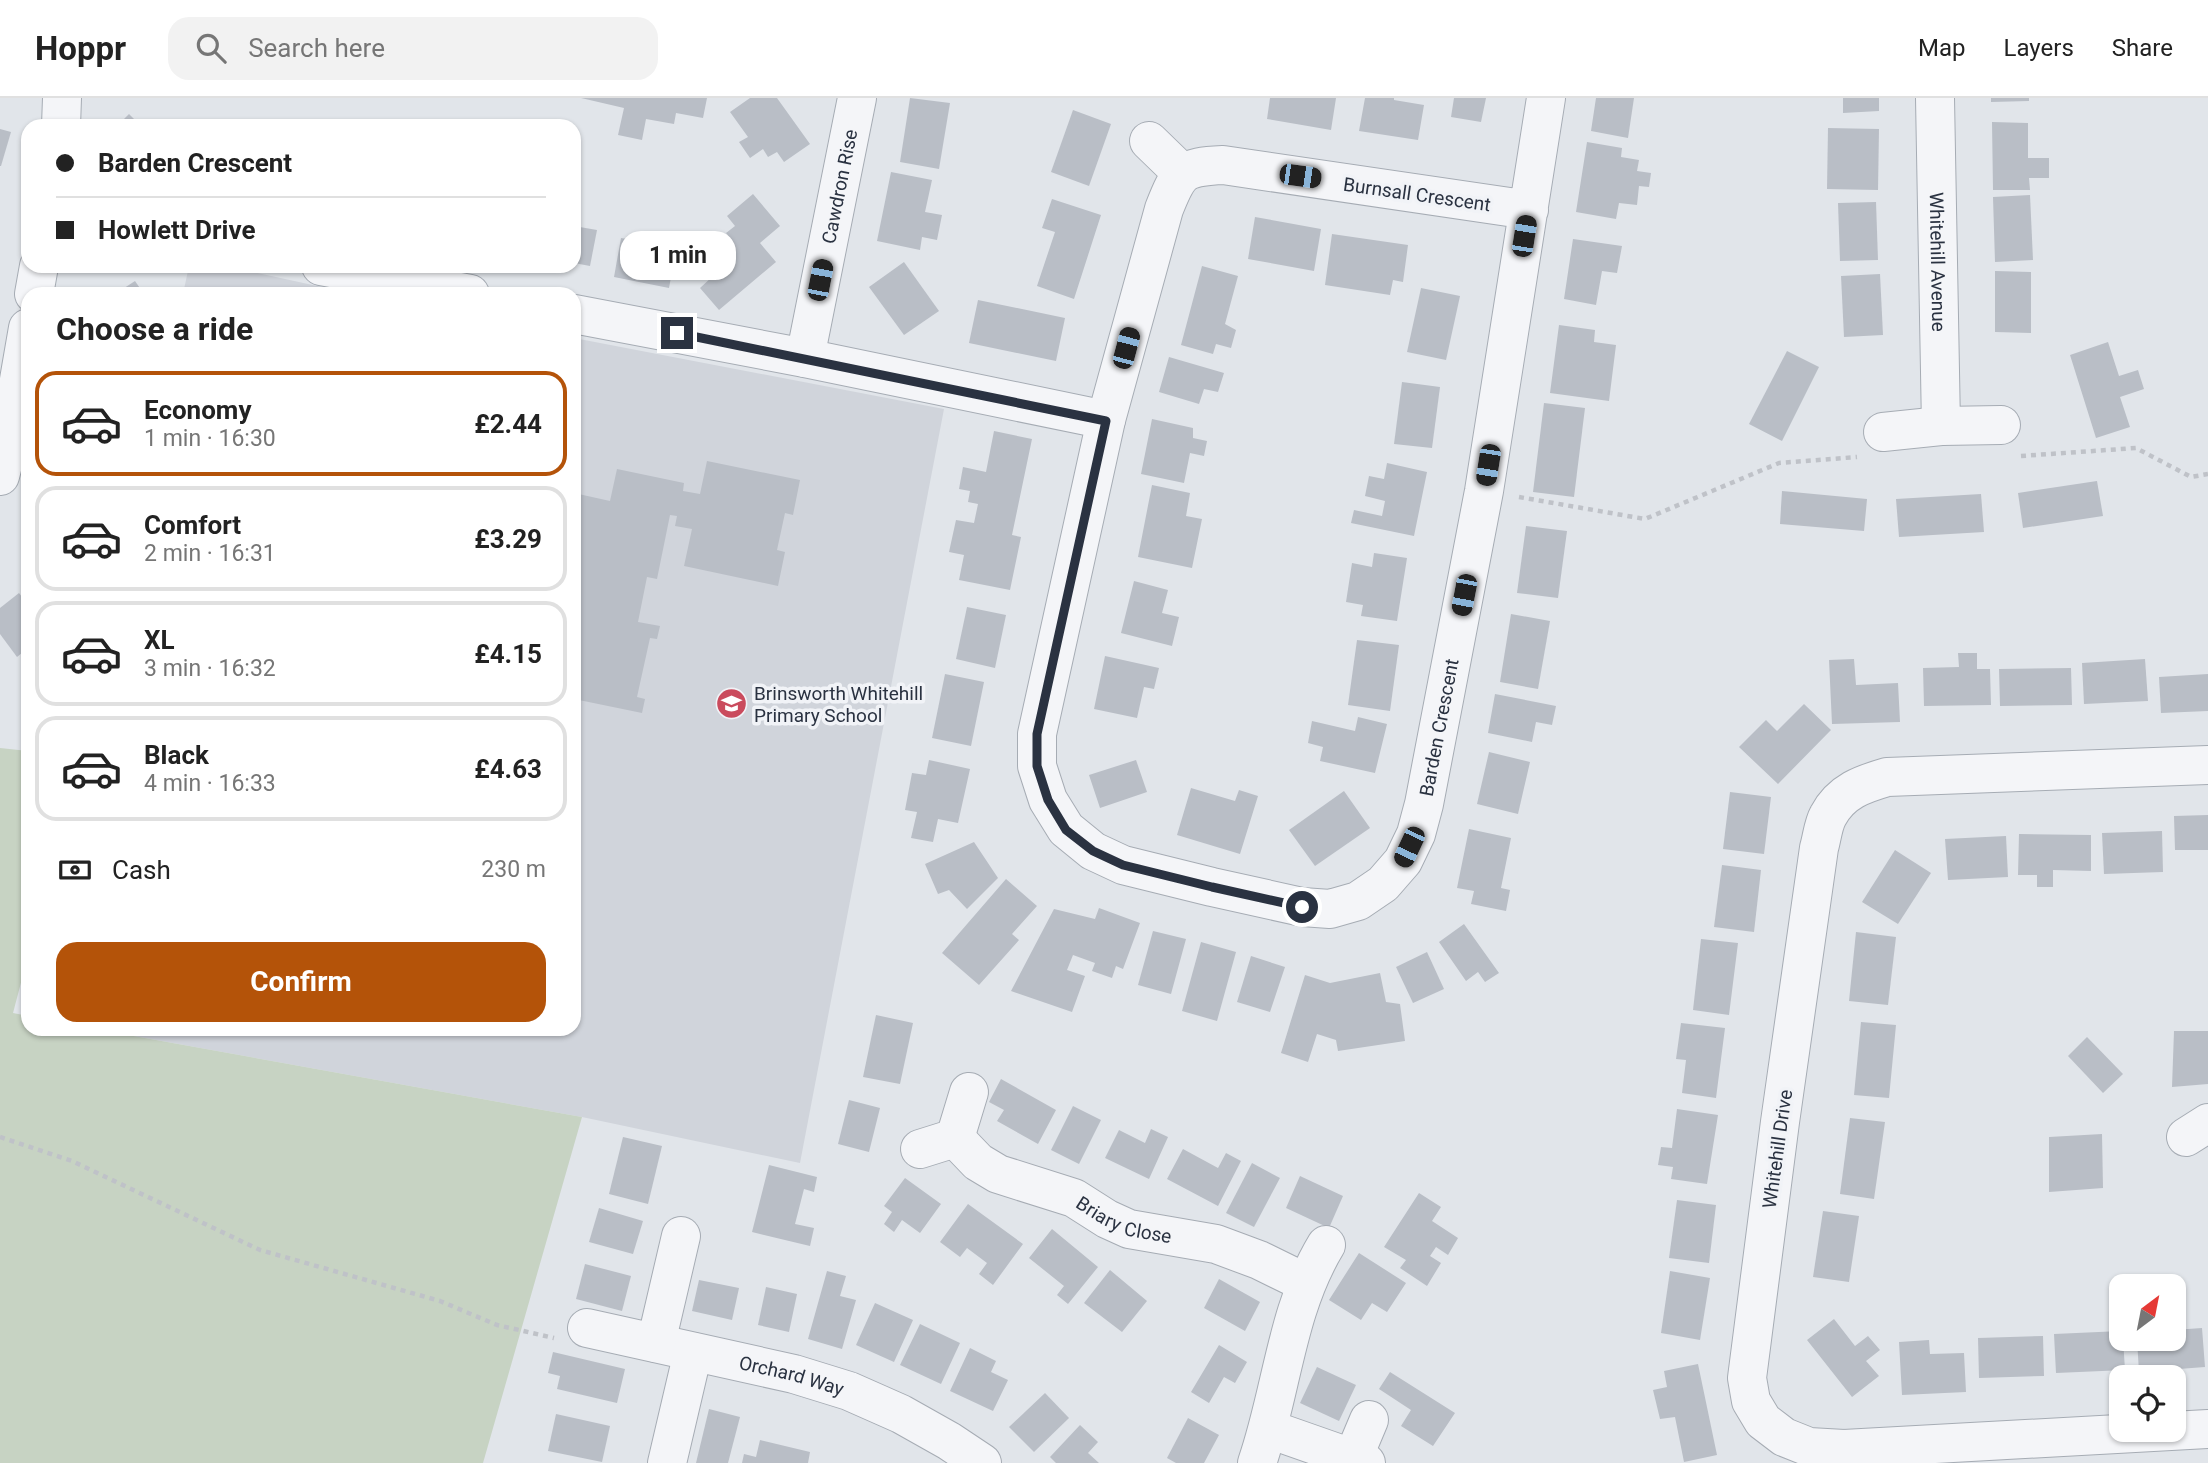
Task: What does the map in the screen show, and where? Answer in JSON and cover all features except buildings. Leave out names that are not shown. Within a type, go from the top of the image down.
[{"type":"street","points":[[61,119],[62,98]]},
{"type":"street","name":"Cawdron Rise","points":[[805,358],[857,98]]},
{"type":"street","name":"Barden Crescent","points":[[1106,421],[1037,734],[1037,766],[1048,800],[1066,830],[1093,851],[1123,865],[1302,907],[1330,909],[1358,901],[1383,884],[1403,861],[1416,834],[1424,804],[1483,491],[1546,98]]},
{"type":"street","name":"Whitehill Avenue","points":[[1935,98],[1941,426]]},
{"type":"street","points":[[581,315],[805,358],[1106,421],[1164,209],[1174,184],[1182,173],[1149,141]]},
{"type":"street","name":"Burnsall Crescent","points":[[1182,173],[1198,166],[1223,165],[1528,210]]},
{"type":"street","points":[[358,273],[433,287]]},
{"type":"street","points":[[0,476],[21,368]]},
{"type":"street","points":[[1883,432],[1941,426],[2001,425]]},
{"type":"street","name":"Whitehill Drive","points":[[2208,765],[1887,777],[1860,785],[1844,796],[1828,816],[1819,848],[1747,1378],[1751,1401],[1763,1421],[1784,1437],[1809,1447],[1844,1449],[2208,1429]]},
{"type":"street","name":"Briary Close","points":[[969,1092],[937,1143],[998,1174],[1074,1198],[1129,1230],[1216,1244],[1306,1283]]},
{"type":"street","points":[[656,1343],[681,1236]]},
{"type":"street","points":[[1326,1245],[1306,1283],[1294,1320],[1263,1446],[1360,1461],[1368,1420]]},
{"type":"street","name":"Orchard Way","points":[[587,1328],[794,1374],[849,1391],[901,1414],[982,1463]]},
{"type":"street","points":[[667,1463],[693,1352]]},
{"type":"path","points":[[2001,425],[2015,456],[2136,448],[2191,477],[2208,474]]},
{"type":"path","points":[[1483,491],[1645,519],[1779,463],[1873,456],[1883,432]]},
{"type":"path","points":[[0,1137],[72,1161],[260,1250],[440,1301],[496,1325],[581,1344],[587,1328]]},
{"type":"shaded area","points":[[188,273],[257,273],[322,287],[184,287]]},
{"type":"shaded area","name":"Brinsworth Whitehill Primary School","points":[[581,339],[944,409],[800,1163],[582,1117],[134,1036],[581,1036]]},
{"type":"green space","points":[[0,748],[21,750],[21,983],[13,1013],[21,1015],[21,1036],[134,1036],[582,1117],[483,1463],[0,1463]]},
{"type":"place","name":"Brinsworth Whitehill Primary School","points":[[731,704]]},
{"type":"route","points":[[677,333],[1106,421],[1037,734],[1037,766],[1048,800],[1066,830],[1093,851],[1123,865],[1302,907]]}]
